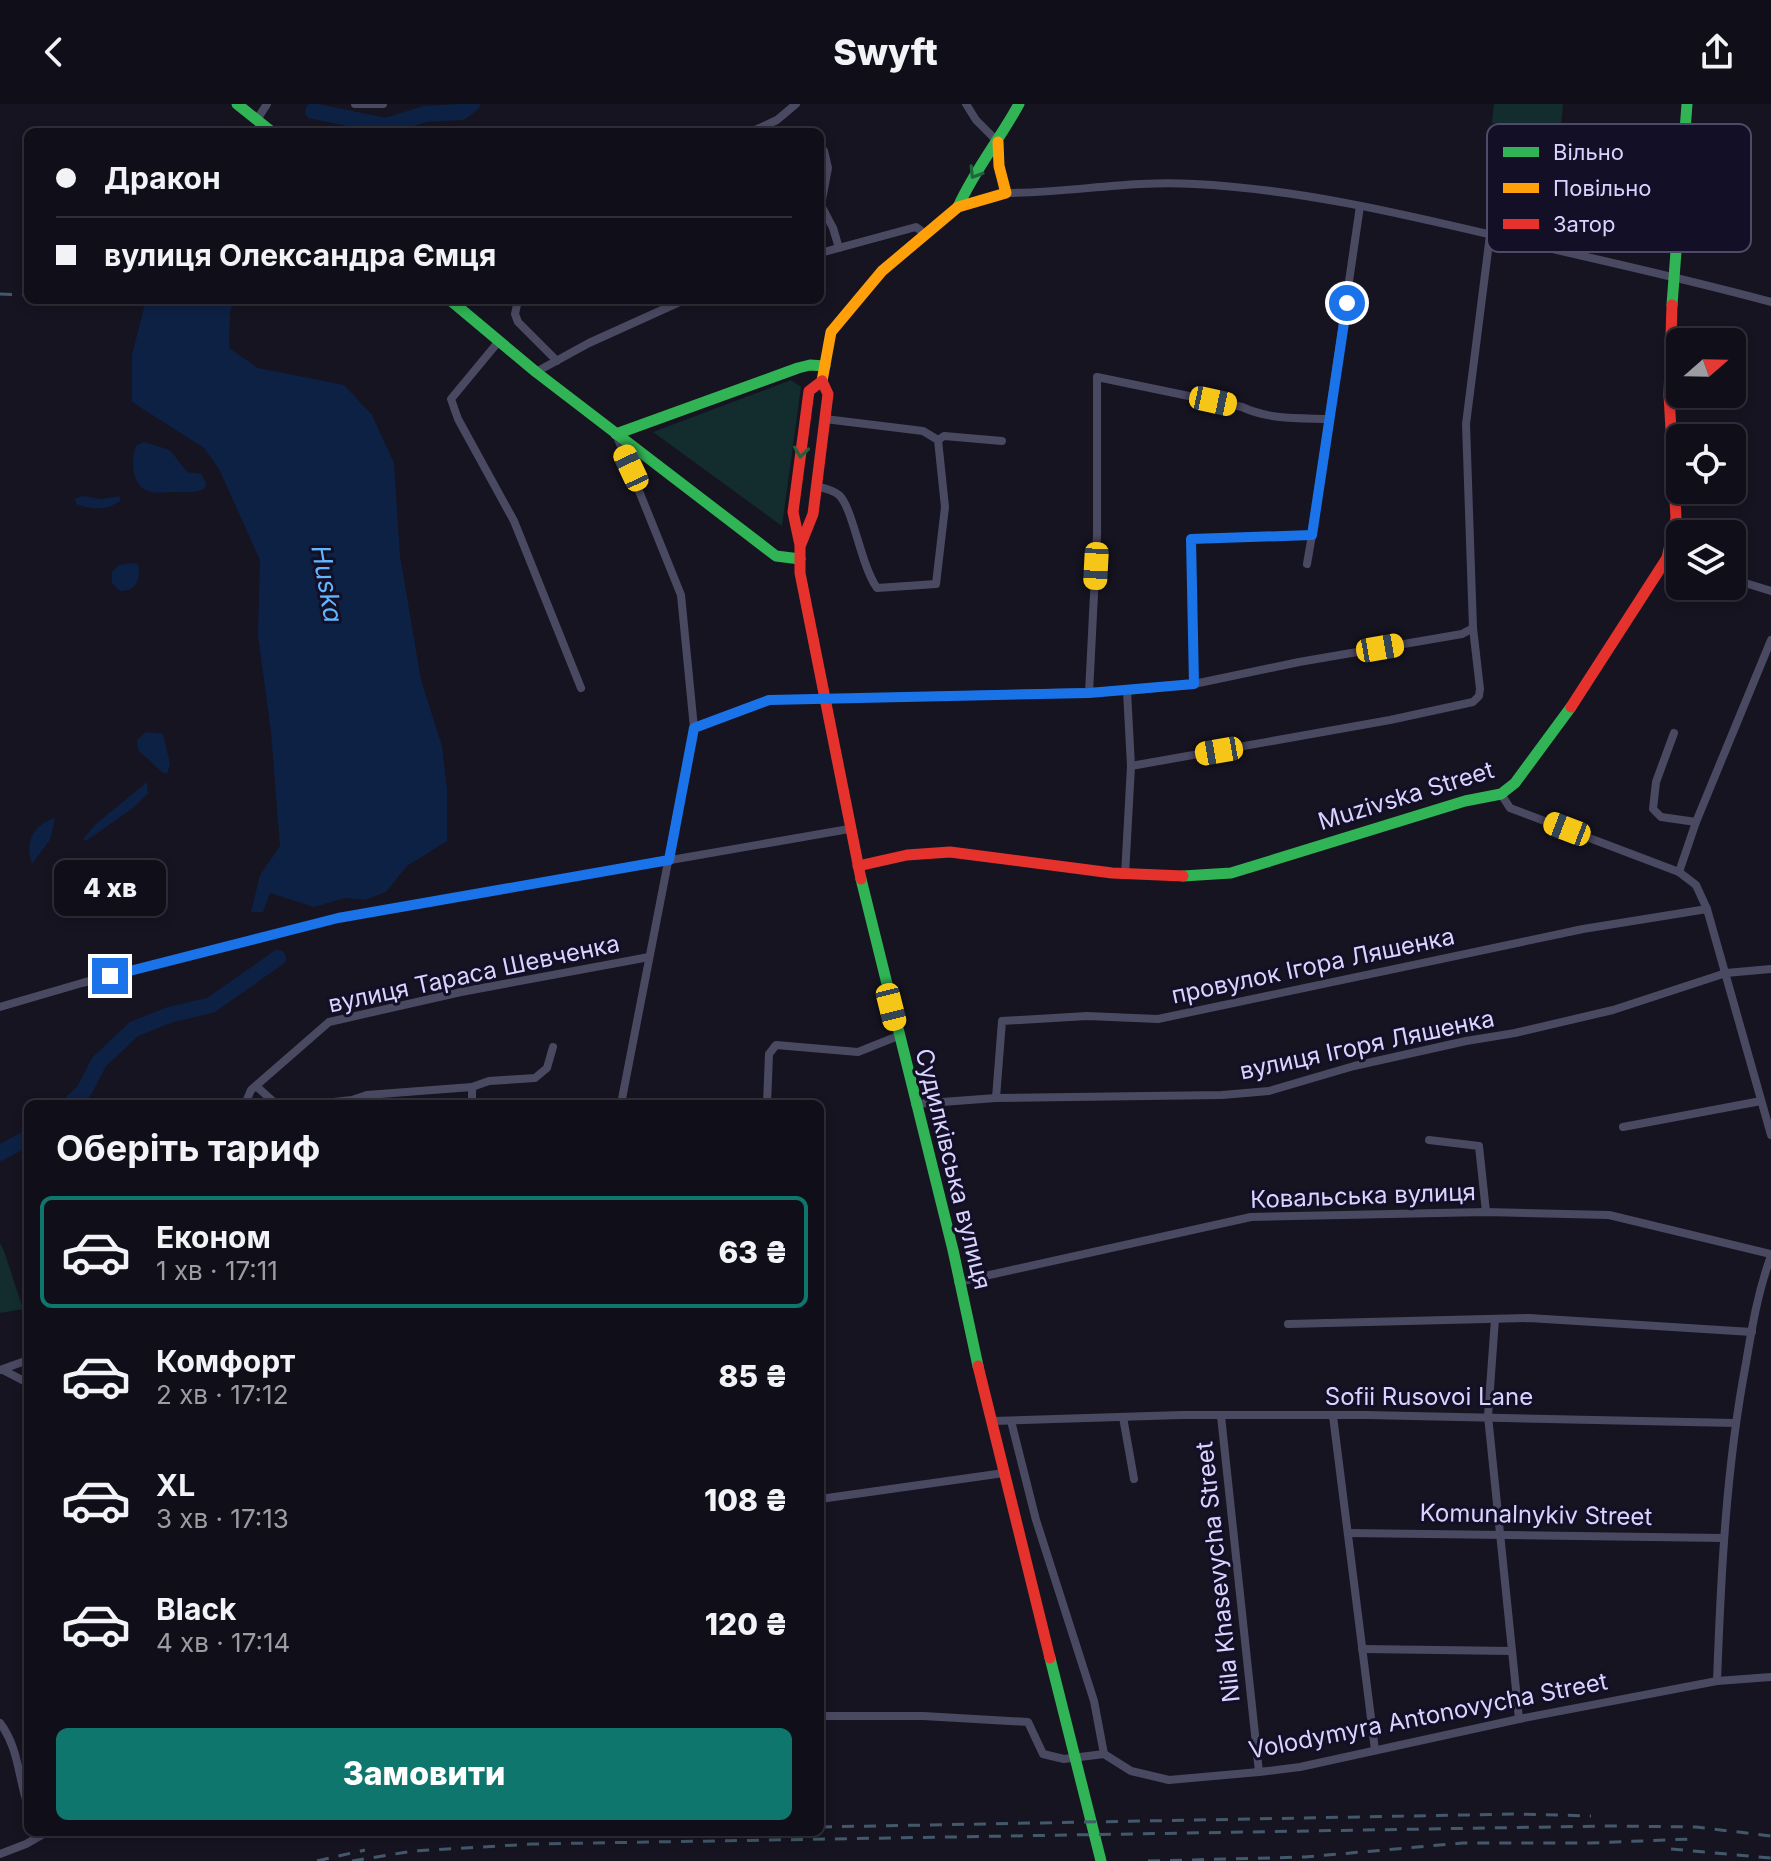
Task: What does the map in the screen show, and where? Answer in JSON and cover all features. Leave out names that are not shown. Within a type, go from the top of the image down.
[{"type":"main road","points":[[237,104],[268,128]]},
{"type":"main road","points":[[958,207],[968,185],[998,142],[1019,104]]},
{"type":"main road","name":"Muzivska Street","points":[[1686,124],[1687,104]]},
{"type":"main road","points":[[822,381],[831,332],[882,271],[958,207],[1006,193],[999,166],[998,142]]},
{"type":"main road","name":"Muzivska Street","points":[[1676,520],[1669,395],[1677,252]]},
{"type":"main road","points":[[455,304],[536,372],[776,556],[800,559]]},
{"type":"main road","points":[[616,434],[777,375],[810,365],[825,366]]},
{"type":"main road","name":"Судилківська вулиця","points":[[800,545],[813,514],[828,394],[822,381],[809,391],[793,512],[800,545],[800,573],[823,697],[849,829],[898,1036],[1101,1861]]},
{"type":"main road","name":"Muzivska Street","points":[[858,866],[936,852],[985,854],[1125,875],[1195,877],[1249,870],[1341,838],[1465,801],[1501,794],[1515,783],[1574,704],[1666,560]]},
{"type":"street","points":[[258,118],[267,104]]},
{"type":"street","points":[[355,104],[383,104]]},
{"type":"street","points":[[760,128],[777,120],[796,104]]},
{"type":"street","points":[[966,104],[976,120],[998,142]]},
{"type":"street","points":[[824,151],[828,168],[824,189]]},
{"type":"street","points":[[1006,193],[1045,193],[1148,182],[1263,190],[1360,206],[1487,234]]},
{"type":"street","points":[[1307,564],[1360,206]]},
{"type":"street","points":[[824,211],[839,248]]},
{"type":"street","points":[[824,252],[916,227],[924,233]]},
{"type":"street","points":[[1131,766],[1390,720],[1473,702],[1479,696],[1473,628],[1466,424],[1488,252]]},
{"type":"street","points":[[1567,252],[1675,276],[1771,302]]},
{"type":"street","points":[[517,304],[515,314],[518,322],[557,361]]},
{"type":"street","points":[[536,372],[589,343],[675,304]]},
{"type":"street","points":[[499,341],[451,399],[458,419],[514,521],[581,688]]},
{"type":"street","points":[[1089,693],[1097,535],[1097,377],[1242,407],[1278,418],[1330,419]]},
{"type":"street","points":[[825,419],[923,431],[938,440]]},
{"type":"street","points":[[616,434],[681,595],[694,728],[622,1100]]},
{"type":"street","points":[[938,440],[944,436],[1002,441]]},
{"type":"street","points":[[816,486],[835,493],[844,502],[867,572],[877,588],[936,584],[945,507],[938,440]]},
{"type":"street","points":[[1194,684],[1191,539],[1312,535]]},
{"type":"street","points":[[1746,583],[1771,591]]},
{"type":"street","points":[[694,728],[769,700],[1089,693],[1194,684],[1462,634],[1473,628]]},
{"type":"street","points":[[1679,872],[1696,822],[1771,640]]},
{"type":"street","points":[[1125,875],[1131,766],[1127,691]]},
{"type":"street","points":[[1674,733],[1654,790],[1653,809],[1661,817],[1696,822]]},
{"type":"street","points":[[1501,794],[1510,808],[1679,872],[1696,885],[1707,909],[1771,1135]]},
{"type":"street","points":[[0,1007],[338,918],[849,829]]},
{"type":"street","name":"провулок Ігора Ляшенка","points":[[996,1098],[1002,1021],[1087,1016],[1158,1019],[1583,929],[1707,909]]},
{"type":"street","name":"вулиця Тараса Шевченка","points":[[247,1100],[256,1086],[329,1022],[461,992],[649,957]]},
{"type":"street","name":"вулиця Ігоря Ляшенка","points":[[915,1104],[996,1098],[1222,1095],[1269,1091],[1354,1066],[1613,1010],[1726,973],[1771,969]]},
{"type":"street","points":[[767,1100],[769,1054],[776,1045],[858,1052],[898,1036]]},
{"type":"street","points":[[368,1099],[539,1076],[547,1068],[553,1047]]},
{"type":"street","points":[[256,1086],[272,1100]]},
{"type":"street","points":[[472,1087],[472,1100]]},
{"type":"street","points":[[1623,1127],[1761,1101]]},
{"type":"street","points":[[1429,1140],[1479,1146],[1486,1212]]},
{"type":"street","name":"Ковальська вулиця","points":[[958,1282],[1251,1217],[1486,1212],[1609,1215],[1771,1255]]},
{"type":"street","points":[[1717,1681],[1723,1538],[1735,1423],[1761,1283],[1771,1255]]},
{"type":"street","points":[[1288,1324],[1529,1318],[1752,1332]]},
{"type":"street","points":[[1495,1319],[1488,1416],[1519,1719]]},
{"type":"street","points":[[2,1370],[24,1362]]},
{"type":"street","points":[[2,1370],[24,1381]]},
{"type":"street","name":"Sofii Rusovoi Lane","points":[[992,1421],[1221,1416],[1488,1416],[1735,1423]]},
{"type":"street","name":"Nila Khasevycha Street","points":[[1221,1416],[1259,1772]]},
{"type":"street","points":[[1333,1416],[1375,1750]]},
{"type":"street","points":[[1123,1417],[1134,1479]]},
{"type":"street","points":[[824,1716],[923,1716],[1028,1722],[1043,1754],[1064,1759],[1104,1754],[1094,1701],[1036,1520],[1011,1421]]},
{"type":"street","points":[[824,1498],[1004,1473]]},
{"type":"street","name":"Komunalnykiv Street","points":[[1348,1533],[1723,1538]]},
{"type":"street","points":[[1362,1649],[1512,1651]]},
{"type":"street","name":"Volodymyra Antonovycha Street","points":[[1104,1754],[1131,1771],[1169,1780],[1259,1772],[1300,1767],[1519,1719],[1717,1681],[1771,1677]]},
{"type":"street","points":[[0,1723],[10,1736],[15,1750],[24,1794]]},
{"type":"street","points":[[0,1854],[40,1836]]},
{"type":"green space","points":[[1494,104],[1563,104],[1561,124],[1492,123]]},
{"type":"green space","points":[[791,380],[801,387],[782,526],[653,432]]},
{"type":"green space","points":[[0,1243],[23,1309],[0,1313]]},
{"type":"water","points":[[145,304],[233,304],[229,348],[258,368],[344,385],[372,415],[394,463],[400,556],[421,680],[442,746],[447,790],[447,841],[407,866],[386,892],[365,900],[345,898],[314,907],[270,893],[263,912],[251,912],[260,875],[280,846],[271,732],[258,635],[260,560],[219,469],[204,448],[132,402],[132,355]]},
{"type":"water","points":[[144,442],[170,450],[187,472],[201,474],[205,488],[194,492],[158,493],[142,488],[135,478],[133,458],[136,446]]},
{"type":"water","points":[[82,496],[102,499],[119,496],[121,500],[105,508],[94,508],[76,504],[75,499]]},
{"type":"water","points":[[138,564],[136,583],[130,589],[120,591],[112,583],[112,572],[119,565]]},
{"type":"water","points":[[146,732],[163,734],[170,764],[167,774],[138,750],[137,740]]},
{"type":"water","points":[[147,782],[148,793],[133,808],[86,841],[83,839],[96,824]]},
{"type":"water","points":[[55,818],[50,840],[32,864],[29,848],[36,829]]},
{"type":"waterway","name":"Huska","points":[[313,111],[386,126],[425,114],[461,112],[472,104]]},
{"type":"waterway","name":"Huska","points":[[74,1100],[84,1091],[99,1062],[134,1029],[169,1015],[211,1005],[278,958]]},
{"type":"waterway","name":"Huska","points":[[0,1153],[24,1140]]},
{"type":"railway","points":[[0,294],[24,295]]},
{"type":"railway","points":[[824,1827],[1518,1814],[1591,1816]]},
{"type":"railway","points":[[352,1861],[413,1851],[532,1844],[1606,1826],[1696,1827],[1771,1836]]},
{"type":"railway","points":[[1148,1861],[1305,1857],[1463,1843],[1691,1839]]},
{"type":"railway","points":[[1671,1849],[1771,1858]]},
{"type":"railway","points":[[317,1861],[365,1850]]},
{"type":"traffic: fast","points":[[237,104],[267,128]]},
{"type":"traffic: fast","points":[[958,207],[1019,104]]},
{"type":"traffic: fast","points":[[1686,124],[1687,104]]},
{"type":"traffic: fast","points":[[1672,305],[1676,252]]},
{"type":"traffic: fast","points":[[455,304],[536,372],[776,556],[800,559]]},
{"type":"traffic: fast","points":[[616,434],[798,368],[825,366]]},
{"type":"traffic: fast","points":[[1183,876],[1231,873],[1465,801],[1501,794],[1515,783],[1571,707]]},
{"type":"traffic: fast","points":[[861,879],[953,1250],[978,1366]]},
{"type":"traffic: fast","points":[[1050,1658],[1101,1861]]},
{"type":"traffic: slow","points":[[822,381],[831,332],[882,271],[958,207],[1006,193],[999,166],[998,142]]},
{"type":"traffic: jam","points":[[1571,707],[1667,558],[1676,518],[1669,395],[1672,305]]},
{"type":"traffic: jam","points":[[822,381],[809,391],[793,512],[800,545],[800,573],[861,879]]},
{"type":"traffic: jam","points":[[801,544],[813,514],[828,394],[822,381]]},
{"type":"traffic: jam","points":[[858,866],[907,855],[950,852],[1112,873],[1183,876]]},
{"type":"traffic: jam","points":[[978,1366],[1050,1658]]},
{"type":"route","points":[[110,976],[338,918],[669,860],[694,728],[769,700],[1089,693],[1194,684],[1191,539],[1312,535],[1347,303]]}]
